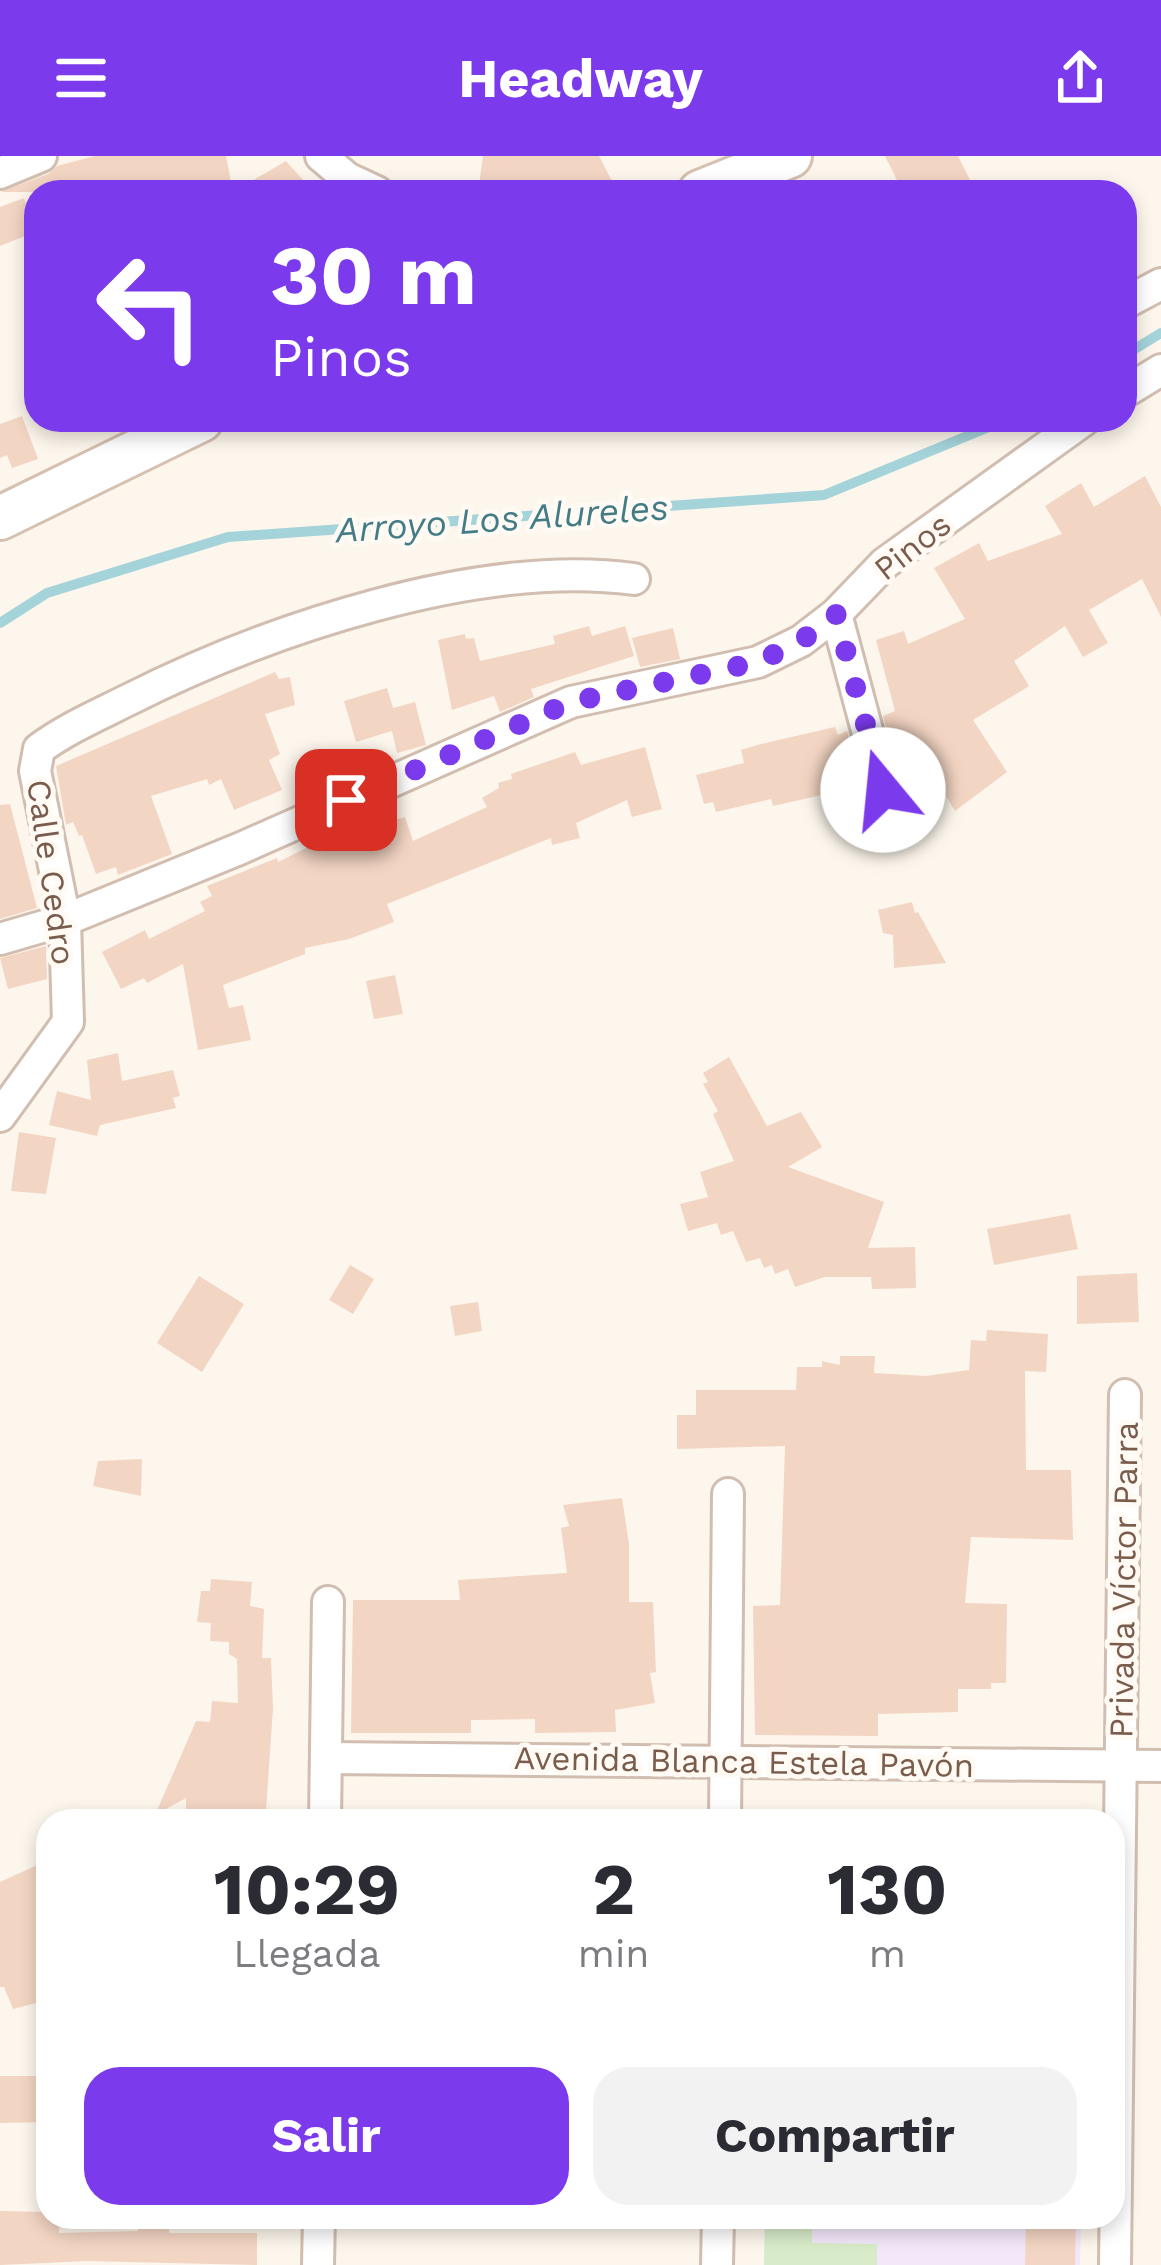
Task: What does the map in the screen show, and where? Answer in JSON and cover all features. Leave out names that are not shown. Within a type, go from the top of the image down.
[{"type":"main road","points":[[719,177],[790,156]]},
{"type":"main road","points":[[0,518],[176,432]]},
{"type":"street","points":[[0,173],[40,156]]},
{"type":"street","points":[[320,156],[351,180]]},
{"type":"street","name":"Pinos","points":[[0,939],[65,920],[239,849],[571,702],[758,662],[801,641],[836,614],[885,563],[1067,432]]},
{"type":"street","name":"Calle Cedro","points":[[0,1116],[68,1022],[65,920],[35,771],[39,749],[161,683],[273,636],[434,592],[517,578],[584,572],[634,579]]},
{"type":"street","points":[[836,614],[883,790]]},
{"type":"street","name":"Privada Víctor Parra","points":[[1120,1809],[1125,1395]]},
{"type":"street","points":[[725,1809],[728,1494]]},
{"type":"street","points":[[325,1809],[328,1602]]},
{"type":"street","name":"Avenida Blanca Estela Pavón","points":[[326,1757],[1161,1766]]},
{"type":"street","points":[[318,2265],[319,2229]]},
{"type":"street","points":[[717,2265],[718,2229]]},
{"type":"street","name":"Privada Víctor Parra","points":[[1115,2229],[1115,2265]]},
{"type":"shaded area","points":[[765,2229],[1081,2229],[1080,2265],[764,2265]]},
{"type":"green space","points":[[765,2229],[812,2229],[812,2243],[877,2244],[877,2265],[764,2265]]},
{"type":"building","points":[[95,156],[226,156],[231,180],[32,180],[57,166]]},
{"type":"building","points":[[483,156],[599,156],[611,180],[480,180]]},
{"type":"building","points":[[885,156],[958,156],[970,180],[897,180]]},
{"type":"building","points":[[286,161],[303,180],[254,180]]},
{"type":"building","points":[[24,183],[24,192],[1,192]]},
{"type":"building","points":[[24,198],[24,236],[0,246],[0,207]]},
{"type":"building","points":[[22,416],[24,432],[38,459],[12,468],[7,455],[0,458],[0,424]]},
{"type":"building","points":[[1145,476],[1161,507],[1161,617],[1142,579],[1089,610],[1108,643],[1083,657],[1065,626],[1014,661],[1029,686],[973,720],[1007,772],[955,811],[915,744],[894,755],[883,716],[895,711],[876,640],[904,631],[908,644],[965,619],[934,568],[979,543],[988,561],[1062,534],[1045,506],[1081,483],[1094,507]]},
{"type":"building","points":[[589,626],[592,636],[625,626],[634,656],[531,689],[534,697],[500,712],[494,696],[452,710],[438,640],[465,634],[466,639],[474,638],[480,661],[555,644],[553,636]]},
{"type":"building","points":[[673,628],[680,659],[640,667],[632,638]]},
{"type":"building","points":[[275,672],[279,679],[290,677],[295,705],[265,714],[280,754],[269,760],[282,790],[234,810],[221,779],[151,796],[172,854],[118,875],[116,867],[96,874],[82,835],[73,822],[66,825],[56,766]]},
{"type":"building","points":[[387,688],[393,708],[415,702],[426,745],[397,753],[392,731],[356,742],[344,701]]},
{"type":"building","points":[[835,727],[838,735],[847,731],[858,772],[839,780],[844,790],[773,806],[771,799],[716,812],[713,802],[704,804],[696,775],[744,763],[741,750]]},
{"type":"building","points":[[645,747],[662,809],[632,817],[627,800],[576,823],[580,838],[552,845],[551,838],[387,904],[394,922],[349,939],[305,948],[305,954],[223,985],[229,1008],[243,1005],[251,1040],[198,1050],[183,964],[147,983],[144,978],[121,989],[102,952],[145,930],[149,939],[205,911],[200,902],[212,896],[207,886],[277,858],[278,862],[355,824],[357,831],[405,817],[413,841],[487,807],[482,798],[499,788],[498,783],[512,779],[511,774],[575,752],[581,765]]},
{"type":"building","points":[[10,804],[37,908],[0,919],[0,805]]},
{"type":"building","points":[[912,902],[946,963],[894,968],[893,935],[883,933],[878,910]]},
{"type":"building","points":[[46,946],[47,979],[8,989],[0,958]]},
{"type":"building","points":[[395,975],[403,1014],[374,1019],[366,981]]},
{"type":"building","points":[[118,1053],[122,1081],[173,1070],[180,1096],[173,1098],[176,1108],[100,1125],[97,1136],[49,1125],[57,1091],[91,1100],[87,1060]]},
{"type":"building","points":[[729,1057],[767,1126],[801,1112],[822,1147],[788,1167],[884,1202],[868,1248],[915,1247],[916,1288],[872,1289],[871,1277],[825,1277],[795,1287],[788,1269],[775,1274],[772,1265],[764,1268],[760,1258],[746,1262],[733,1231],[721,1235],[717,1223],[688,1231],[680,1204],[708,1197],[700,1172],[734,1161],[713,1114],[718,1111],[703,1084],[708,1082],[703,1073]]},
{"type":"building","points":[[19,1132],[56,1138],[46,1194],[11,1191]]},
{"type":"building","points":[[1070,1214],[1078,1249],[994,1265],[987,1229]]},
{"type":"building","points":[[350,1265],[374,1279],[353,1314],[329,1300]]},
{"type":"building","points":[[1137,1273],[1139,1322],[1077,1324],[1077,1276]]},
{"type":"building","points":[[199,1276],[244,1304],[202,1372],[157,1343]]},
{"type":"building","points":[[478,1302],[482,1331],[455,1336],[450,1306]]},
{"type":"building","points":[[987,1330],[1048,1334],[1046,1372],[1025,1371],[1026,1470],[1071,1470],[1073,1540],[971,1537],[965,1603],[1007,1604],[1006,1683],[991,1683],[991,1689],[958,1689],[958,1712],[878,1714],[878,1736],[755,1735],[753,1606],[780,1605],[785,1446],[677,1449],[677,1415],[696,1415],[696,1390],[796,1390],[797,1367],[822,1367],[822,1361],[840,1365],[840,1356],[875,1356],[874,1373],[926,1376],[969,1370],[971,1340],[986,1341]]},
{"type":"building","points":[[142,1459],[141,1496],[93,1486],[98,1461]]},
{"type":"building","points":[[622,1498],[629,1544],[629,1602],[653,1602],[656,1672],[650,1673],[655,1703],[615,1710],[616,1732],[535,1733],[535,1719],[471,1720],[471,1733],[351,1733],[353,1600],[460,1600],[458,1580],[567,1573],[561,1528],[569,1526],[563,1505]]},
{"type":"building","points":[[211,1579],[252,1582],[250,1606],[264,1609],[262,1658],[271,1658],[273,1708],[266,1809],[186,1809],[186,1798],[158,1809],[196,1721],[210,1722],[212,1701],[238,1703],[237,1659],[229,1654],[229,1642],[210,1641],[211,1623],[197,1622],[201,1591],[210,1591]]},
{"type":"building","points":[[36,1866],[36,2003],[13,2009],[0,1987],[0,1882]]},
{"type":"building","points":[[0,2076],[36,2076],[36,2122],[0,2123]]},
{"type":"building","points":[[0,2211],[36,2212],[36,2229],[59,2229],[59,2233],[169,2229],[169,2233],[257,2233],[257,2265],[86,2261],[0,2265]]},
{"type":"building","points":[[1026,2229],[1076,2229],[1075,2265],[1025,2265]]},
{"type":"waterway","name":"Arroyo Los Alureles","points":[[1137,348],[1161,333]]},
{"type":"waterway","name":"Arroyo Los Alureles","points":[[0,623],[47,593],[228,537],[824,495],[977,432]]},
{"type":"route","points":[[346,800],[571,702],[758,662],[801,641],[836,614],[883,790]]}]
